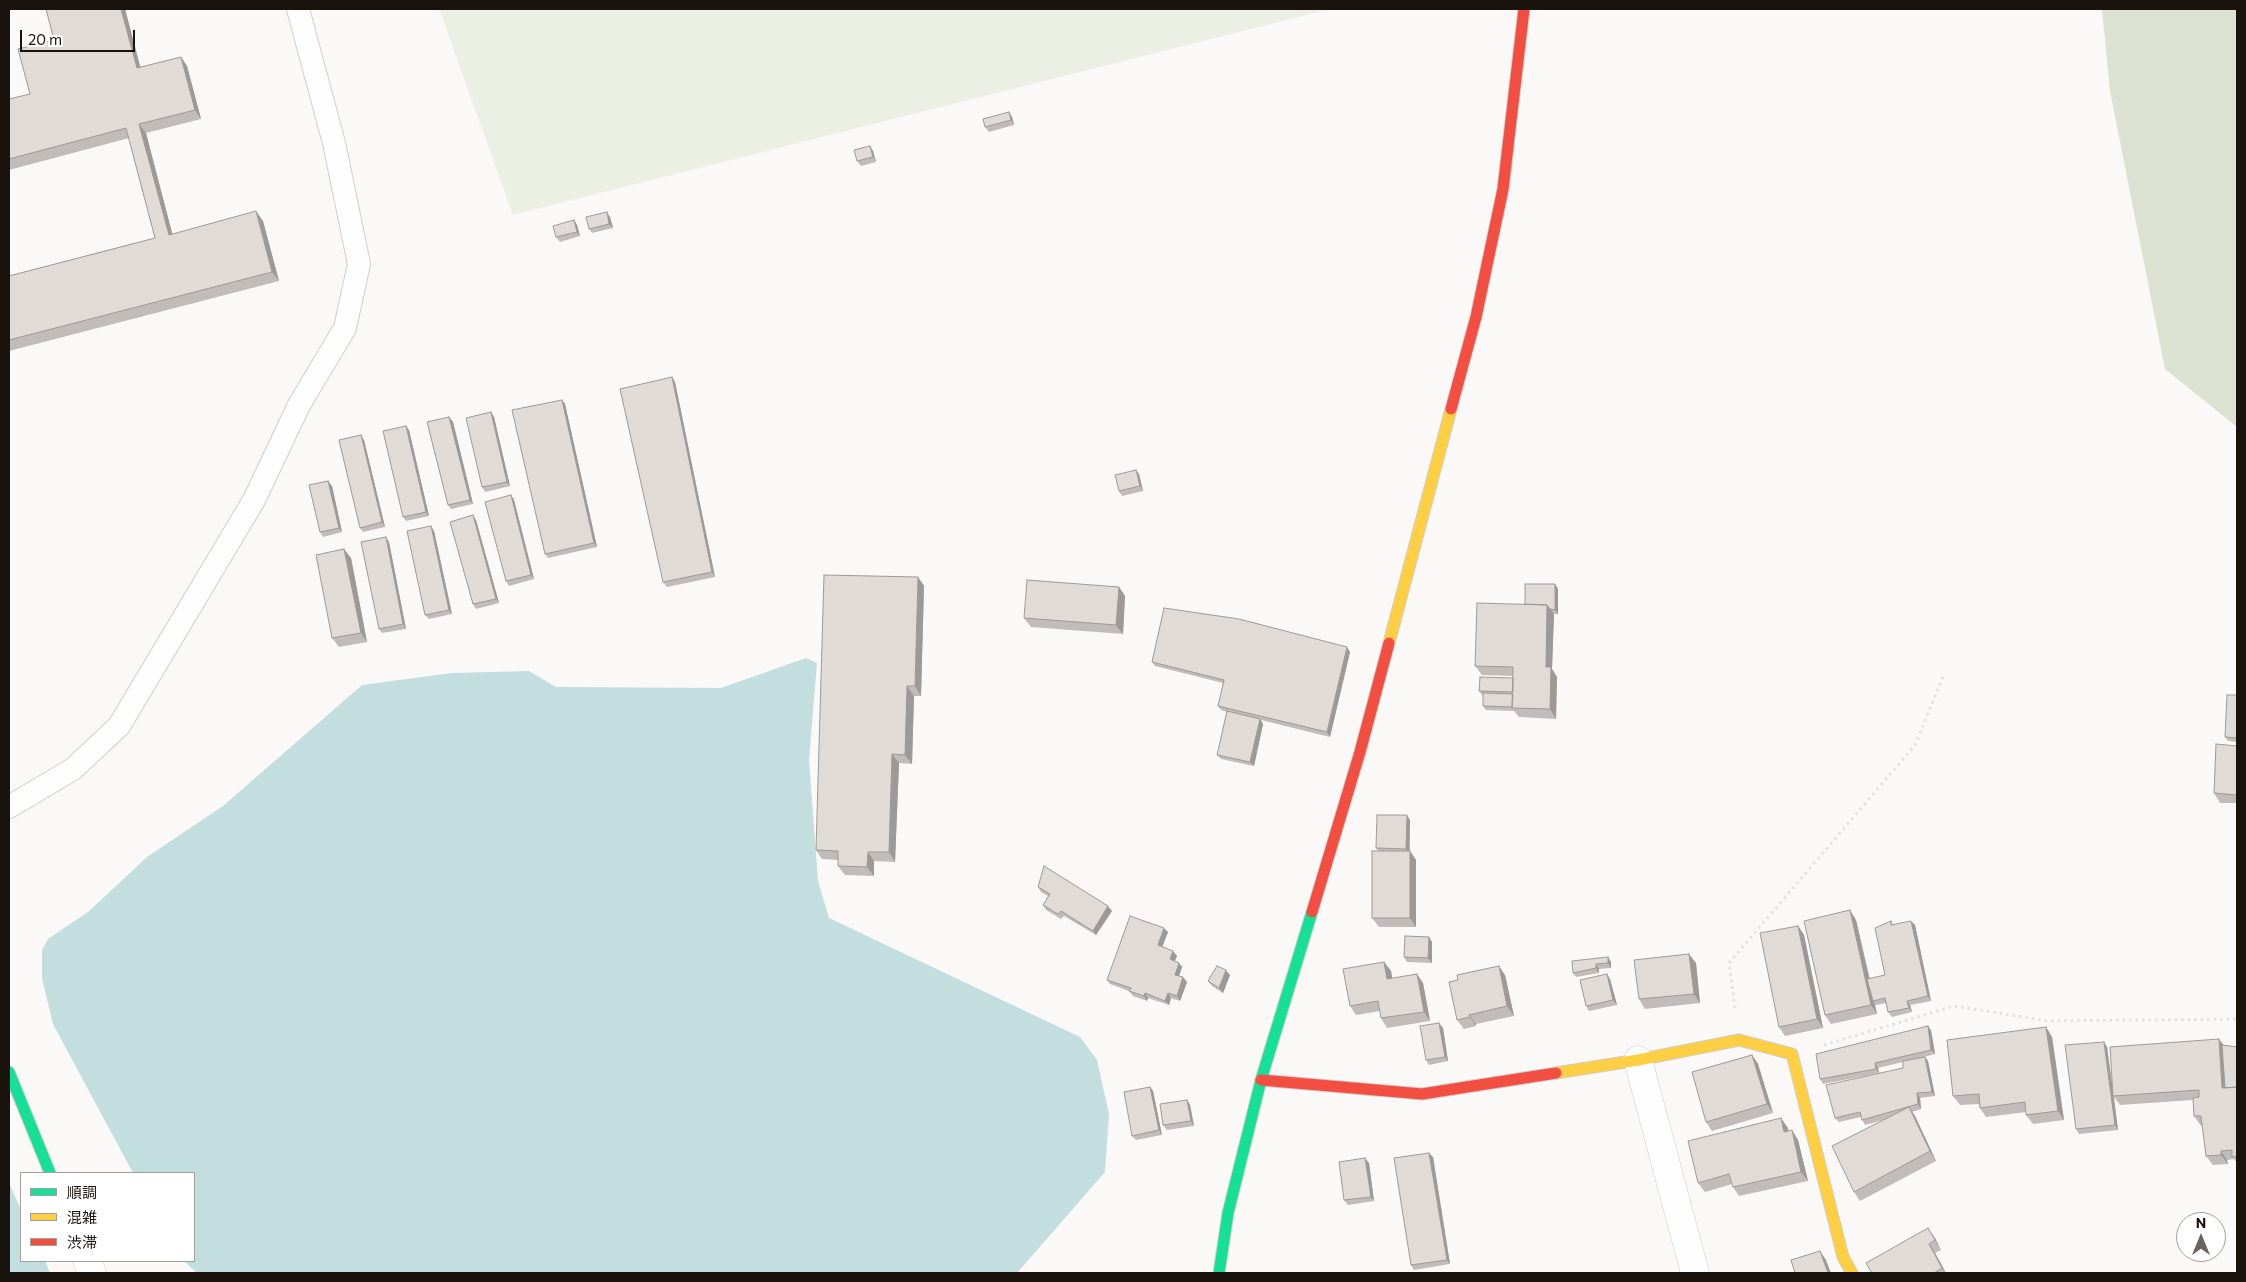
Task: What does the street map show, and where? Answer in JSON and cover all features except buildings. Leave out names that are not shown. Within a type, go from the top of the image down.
[{"type":"street","points":[[1219,1273],[1228,1213],[1260,1080],[1360,752],[1476,317],[1503,189],[1524,9]]},
{"type":"street","points":[[1260,1080],[1422,1094],[1638,1060],[1739,1040],[1792,1054],[1843,1257],[1852,1273]]},
{"type":"street","points":[[1638,1060],[1694,1273]]},
{"type":"street","points":[[9,1072],[50,1172]]},
{"type":"lane","points":[[9,807],[73,770],[118,726],[254,500],[299,405],[345,328],[359,264],[334,143],[298,9]]},
{"type":"path","points":[[1739,1040],[1730,964],[1915,745],[1944,677]]},
{"type":"path","points":[[1792,1054],[1954,1006],[2048,1021],[2237,1019]]},
{"type":"shaded area","points":[[439,9],[1330,9],[513,215]]},
{"type":"green space","points":[[2102,9],[2237,9],[2237,427],[2165,369],[2110,91]]},
{"type":"water","points":[[806,658],[817,663],[809,760],[818,881],[829,918],[1080,1037],[1097,1060],[1109,1114],[1105,1172],[1017,1273],[197,1273],[185,1262],[195,1262],[195,1172],[132,1172],[53,1024],[42,978],[42,950],[48,939],[88,912],[147,857],[223,806],[362,685],[452,673],[529,671],[556,687],[721,688]]},
{"type":"water","points":[[9,1183],[20,1208],[20,1262],[45,1262],[50,1273],[9,1273]]},
{"type":"traffic: fast","points":[[1219,1273],[1228,1213],[1261,1080],[1312,912]]},
{"type":"traffic: fast","points":[[9,1072],[50,1172]]},
{"type":"traffic: slow","points":[[1389,643],[1451,409]]},
{"type":"traffic: slow","points":[[1556,1073],[1638,1060],[1739,1040],[1792,1054],[1843,1257],[1852,1273]]},
{"type":"traffic: jam","points":[[1451,409],[1476,317],[1503,189],[1524,9]]},
{"type":"traffic: jam","points":[[1312,912],[1360,752],[1389,643]]},
{"type":"traffic: jam","points":[[1261,1080],[1422,1094],[1556,1073]]}]
